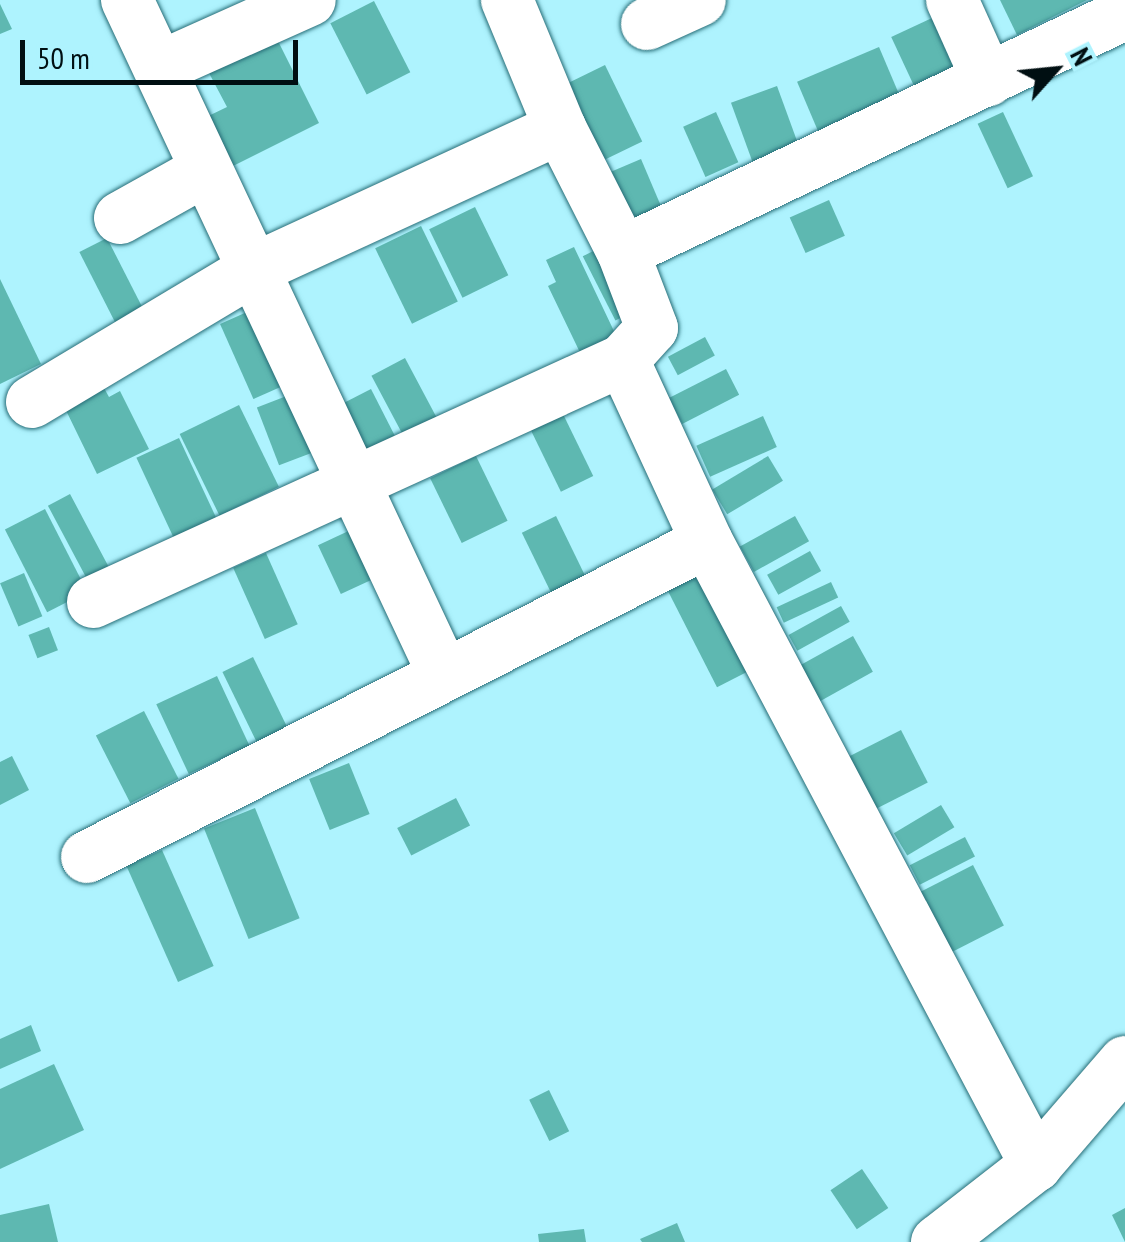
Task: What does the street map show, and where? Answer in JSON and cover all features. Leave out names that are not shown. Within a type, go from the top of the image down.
[{"type":"street","points":[[128,0],[204,171],[254,269],[444,675]]},
{"type":"street","points":[[160,67],[310,0]]},
{"type":"street","points":[[93,602],[355,486],[623,360],[652,328],[622,252],[560,128],[507,0]]},
{"type":"street","points":[[647,24],[700,0]]},
{"type":"street","points":[[952,0],[988,80]]},
{"type":"street","points":[[622,252],[1125,14]]},
{"type":"street","points":[[32,402],[254,269],[560,128]]},
{"type":"street","points":[[120,218],[204,171]]},
{"type":"street","points":[[623,360],[707,542],[1036,1165]]},
{"type":"street","points":[[87,857],[707,542]]},
{"type":"street","points":[[959,1236],[1036,1165],[1125,1062]]},
{"type":"building","points":[[1000,0],[1087,0],[1017,35]]},
{"type":"building","points":[[374,1],[410,72],[367,95],[330,23]]},
{"type":"building","points":[[0,4],[12,29],[0,34]]},
{"type":"building","points":[[932,18],[961,81],[920,100],[891,37]]},
{"type":"building","points":[[277,39],[319,123],[223,171],[198,121],[227,107],[209,73]]},
{"type":"building","points":[[879,47],[907,113],[825,148],[797,82]]},
{"type":"building","points":[[605,65],[642,141],[590,167],[553,90]]},
{"type":"building","points":[[777,86],[799,147],[753,164],[731,103]]},
{"type":"building","points":[[716,112],[738,162],[705,177],[683,127]]},
{"type":"building","points":[[1003,112],[1033,176],[1008,188],[978,124]]},
{"type":"building","points":[[641,159],[662,208],[619,226],[599,177]]},
{"type":"building","points":[[829,200],[845,236],[806,253],[790,217]]},
{"type":"building","points":[[475,207],[508,275],[462,298],[429,229]]},
{"type":"building","points":[[421,226],[458,301],[412,324],[375,248]]},
{"type":"building","points":[[107,238],[144,311],[117,325],[79,252]]},
{"type":"building","points":[[605,245],[638,309],[615,321],[583,256]]},
{"type":"building","points":[[574,247],[622,348],[586,365],[548,286],[556,282],[546,260]]},
{"type":"building","points":[[0,279],[41,364],[0,384]]},
{"type":"building","points":[[263,305],[296,380],[253,399],[220,324]]},
{"type":"building","points":[[705,337],[715,356],[678,375],[668,357]]},
{"type":"building","points":[[405,358],[437,419],[404,437],[371,376]]},
{"type":"building","points":[[726,369],[739,395],[682,424],[669,398]]},
{"type":"building","points":[[104,388],[109,397],[120,391],[149,449],[97,474],[58,394]]},
{"type":"building","points":[[371,389],[396,438],[366,453],[341,404]]},
{"type":"building","points":[[297,392],[319,450],[279,465],[257,407]]},
{"type":"building","points":[[239,405],[279,487],[220,516],[180,434]]},
{"type":"building","points":[[563,414],[593,476],[561,492],[531,430]]},
{"type":"building","points":[[763,416],[777,447],[710,477],[696,446]]},
{"type":"building","points":[[179,438],[220,526],[177,546],[136,458]]},
{"type":"building","points":[[476,456],[508,521],[462,543],[430,478]]},
{"type":"building","points":[[768,456],[783,481],[727,514],[712,489]]},
{"type":"building","points":[[70,494],[115,578],[93,590],[48,506]]},
{"type":"building","points":[[45,509],[87,592],[47,612],[5,529]]},
{"type":"building","points":[[556,516],[585,576],[551,593],[522,533]]},
{"type":"building","points":[[795,516],[809,541],[754,572],[740,547]]},
{"type":"building","points":[[357,527],[380,576],[341,594],[318,545]]},
{"type":"building","points":[[810,551],[821,571],[778,595],[767,575]]},
{"type":"building","points":[[266,553],[298,624],[265,639],[233,568]]},
{"type":"building","points":[[700,568],[752,670],[717,687],[665,586]]},
{"type":"building","points":[[24,573],[42,616],[18,626],[0,583]]},
{"type":"building","points":[[831,582],[838,597],[784,623],[777,607]]},
{"type":"building","points":[[841,606],[850,622],[797,651],[789,635]]},
{"type":"building","points":[[49,627],[58,650],[37,658],[28,635]]},
{"type":"building","points":[[853,636],[873,672],[818,702],[798,667]]},
{"type":"building","points":[[253,657],[291,735],[261,750],[222,672]]},
{"type":"building","points":[[217,676],[250,746],[189,774],[156,704]]},
{"type":"building","points":[[144,711],[179,779],[130,803],[96,736]]},
{"type":"building","points":[[901,730],[928,783],[865,814],[839,762]]},
{"type":"building","points":[[12,756],[29,790],[0,805],[0,762]]},
{"type":"building","points":[[349,763],[370,814],[330,830],[309,779]]},
{"type":"building","points":[[456,798],[470,826],[411,856],[397,828]]},
{"type":"building","points":[[941,805],[954,827],[907,856],[894,833]]},
{"type":"building","points":[[255,808],[300,918],[249,939],[204,829]]},
{"type":"building","points":[[965,837],[975,857],[920,885],[910,865]]},
{"type":"building","points":[[162,850],[214,966],[178,982],[126,866]]},
{"type":"building","points":[[973,865],[1004,926],[940,958],[909,898]]},
{"type":"building","points":[[31,1025],[41,1051],[0,1069],[0,1039]]},
{"type":"building","points":[[54,1064],[84,1130],[0,1169],[0,1089]]},
{"type":"building","points":[[549,1090],[569,1131],[549,1141],[529,1100]]},
{"type":"building","points":[[862,1169],[888,1208],[857,1229],[830,1190]]},
{"type":"building","points":[[49,1204],[58,1242],[0,1242],[0,1215]]},
{"type":"building","points":[[1125,1208],[1125,1242],[1112,1215]]},
{"type":"building","points":[[677,1223],[685,1242],[640,1239]]},
{"type":"building","points":[[584,1229],[586,1242],[539,1242],[538,1234]]}]
